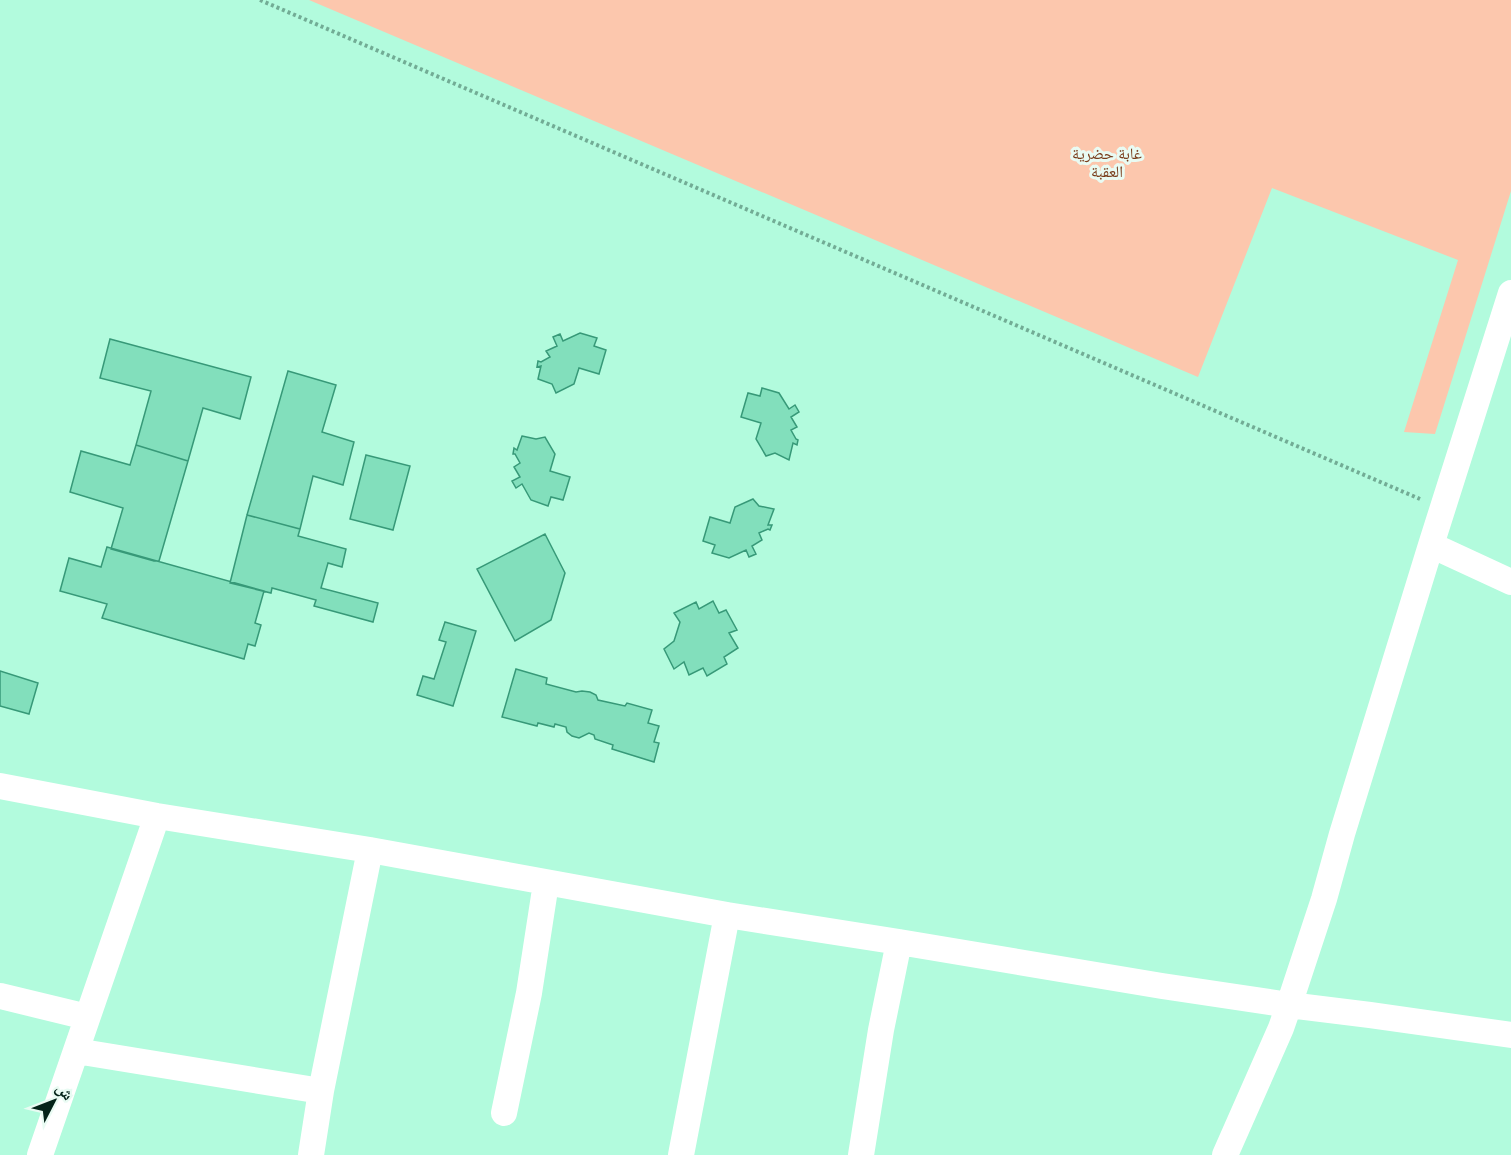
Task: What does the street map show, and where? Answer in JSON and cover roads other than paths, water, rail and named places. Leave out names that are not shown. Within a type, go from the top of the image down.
[{"type":"street","points":[[1226,1155],[1281,1028],[1324,899],[1443,508],[1501,362],[1511,293]]},
{"type":"street","points":[[1431,545],[1511,582]]},
{"type":"street","points":[[0,786],[157,816],[370,850],[727,915],[1162,986],[1511,1035]]},
{"type":"street","points":[[40,1155],[157,816]]},
{"type":"street","points":[[311,1155],[321,1091],[370,850]]},
{"type":"street","points":[[504,1113],[529,993],[546,883]]},
{"type":"street","points":[[681,1155],[727,915]]},
{"type":"street","points":[[861,1155],[881,1030],[899,942]]},
{"type":"street","points":[[0,996],[87,1017]]},
{"type":"street","points":[[76,1051],[321,1091]]},
{"type":"park label","name":"غابة حضرية العقبة","points":[[1107,162]]}]
